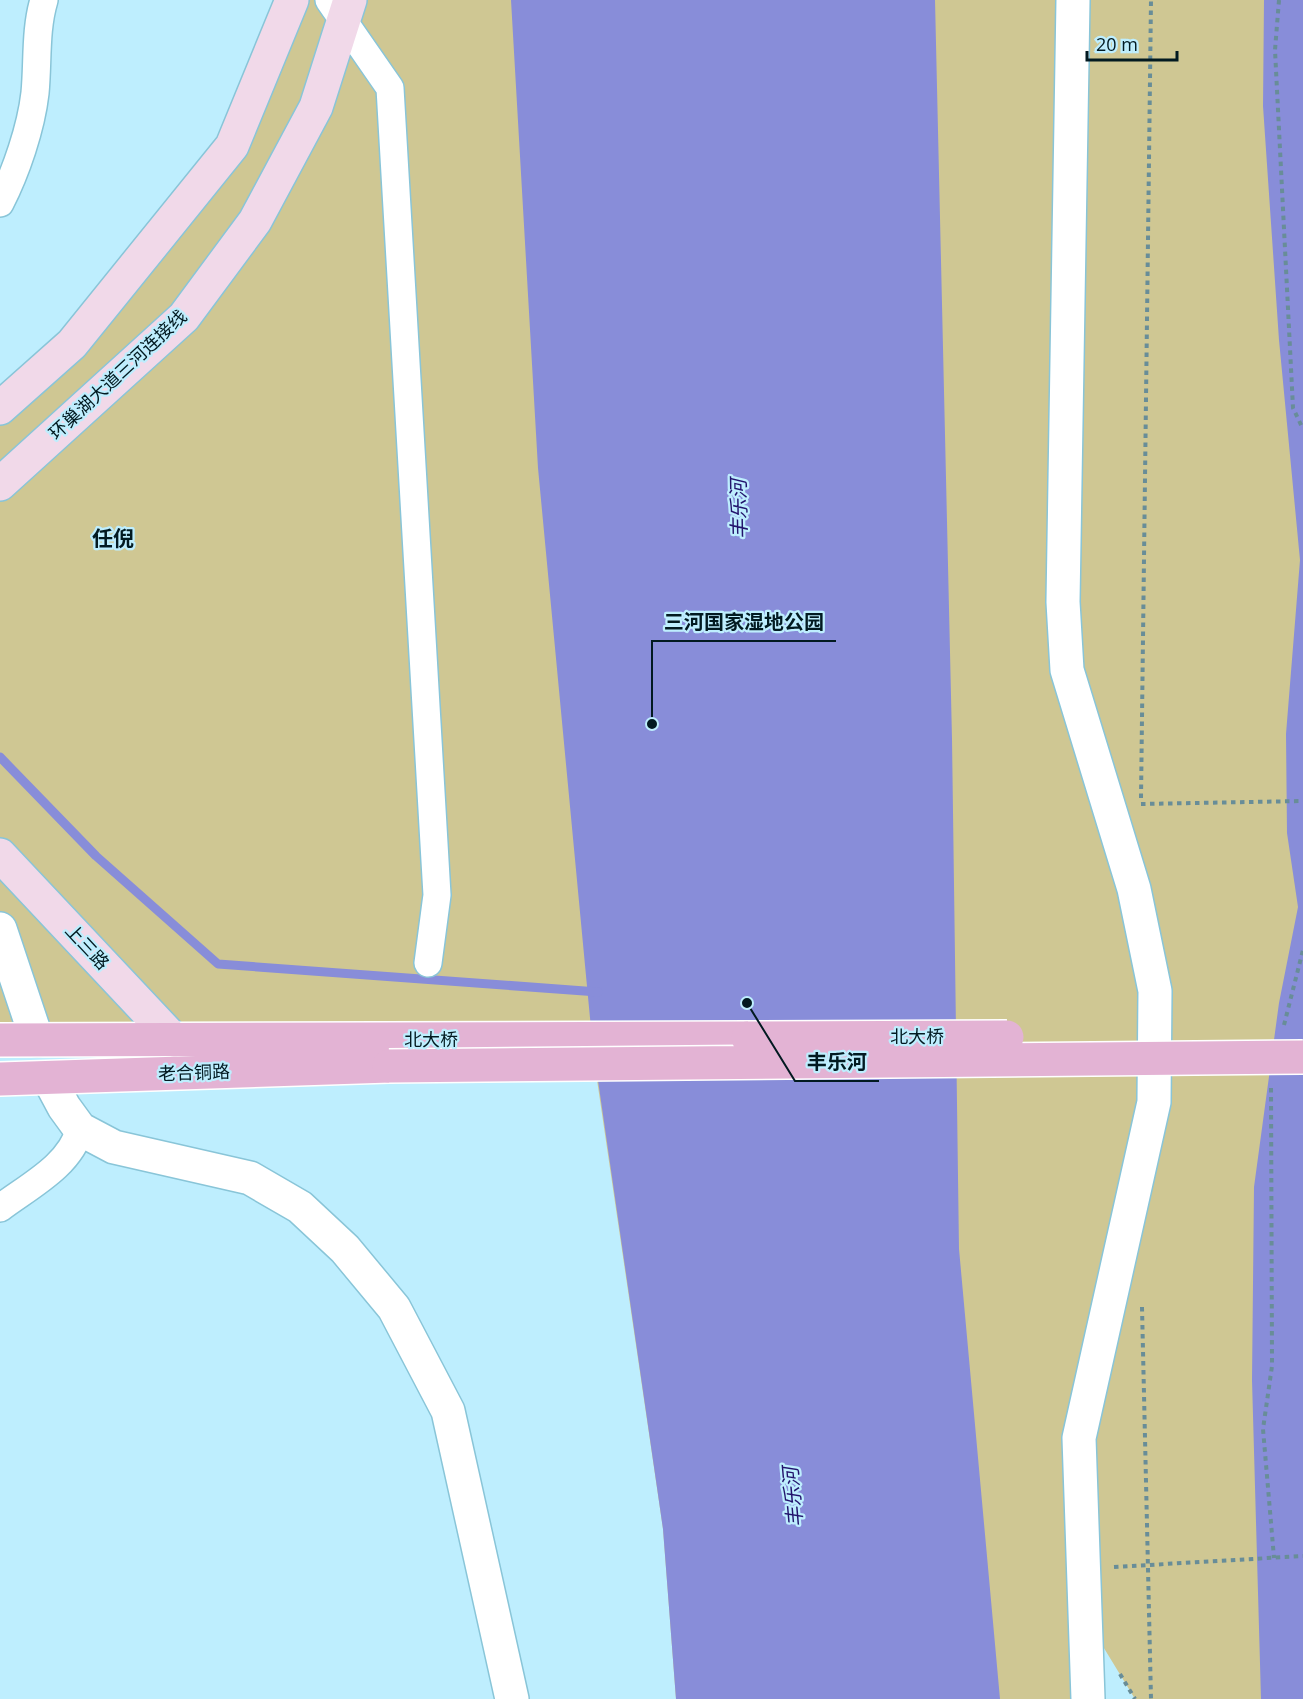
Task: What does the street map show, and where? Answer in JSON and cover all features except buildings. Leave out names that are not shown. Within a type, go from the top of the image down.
[{"type":"main road","points":[[0,408],[72,344],[232,146],[282,7]]},
{"type":"main road","name":"环巢湖大道三河连接线","points":[[0,484],[184,316],[255,221],[316,107],[341,7]]},
{"type":"main road","name":"上三路","points":[[0,855],[174,1040]]},
{"type":"main road","name":"老合铜路","points":[[0,1040],[174,1040],[388,1053]]},
{"type":"main road","name":"北大桥","points":[[388,1053],[1291,1046]]},
{"type":"main road","name":"老合铜路","points":[[0,1079],[49,1079],[388,1053]]},
{"type":"street","points":[[0,203],[14,174],[35,95],[37,45],[44,0]]},
{"type":"street","points":[[1073,0],[1063,602],[1067,670],[1134,889],[1155,991],[1154,1102],[1080,1438],[1088,1699]]},
{"type":"street","points":[[341,7],[390,88],[437,895],[428,963]]},
{"type":"street","points":[[0,929],[37,1040]]},
{"type":"street","points":[[49,1079],[64,1107],[80,1129],[114,1147],[250,1178],[300,1207],[345,1248],[394,1308],[448,1410],[512,1699]]},
{"type":"street","points":[[0,1208],[61,1162],[76,1144],[80,1129]]},
{"type":"path","points":[[1140,815],[1151,0]]},
{"type":"path","points":[[1278,0],[1275,50],[1293,408],[1303,429]]},
{"type":"path","points":[[1141,804],[1303,801]]},
{"type":"path","points":[[1274,1558],[1263,1429],[1272,1366],[1271,1078],[1291,1046],[1303,950]]},
{"type":"path","points":[[1142,1302],[1151,1699]]},
{"type":"path","points":[[1084,1569],[1303,1556]]},
{"type":"shaded area","points":[[292,0],[1303,0],[1303,1699],[1135,1699],[1085,1617],[1088,1699],[676,1699],[663,1529],[591,1039],[0,1040],[0,408],[232,146]]},
{"type":"water","points":[[511,0],[935,0],[952,739],[959,1249],[1000,1699],[676,1699],[663,1529],[592,1039],[538,468]]},
{"type":"water","points":[[1264,0],[1303,0],[1303,1699],[1261,1699],[1252,1380],[1254,1187],[1279,1003],[1298,907],[1287,833],[1286,734],[1300,560],[1279,340],[1263,106]]},
{"type":"waterway","points":[[0,757],[96,856],[218,964],[598,992]]},
{"type":"place","name":"三河国家湿地公园","points":[[652,724]]},
{"type":"place","name":"丰乐河","points":[[747,1003]]},
{"type":"district","name":"任倪","points":[[113,539]]}]
